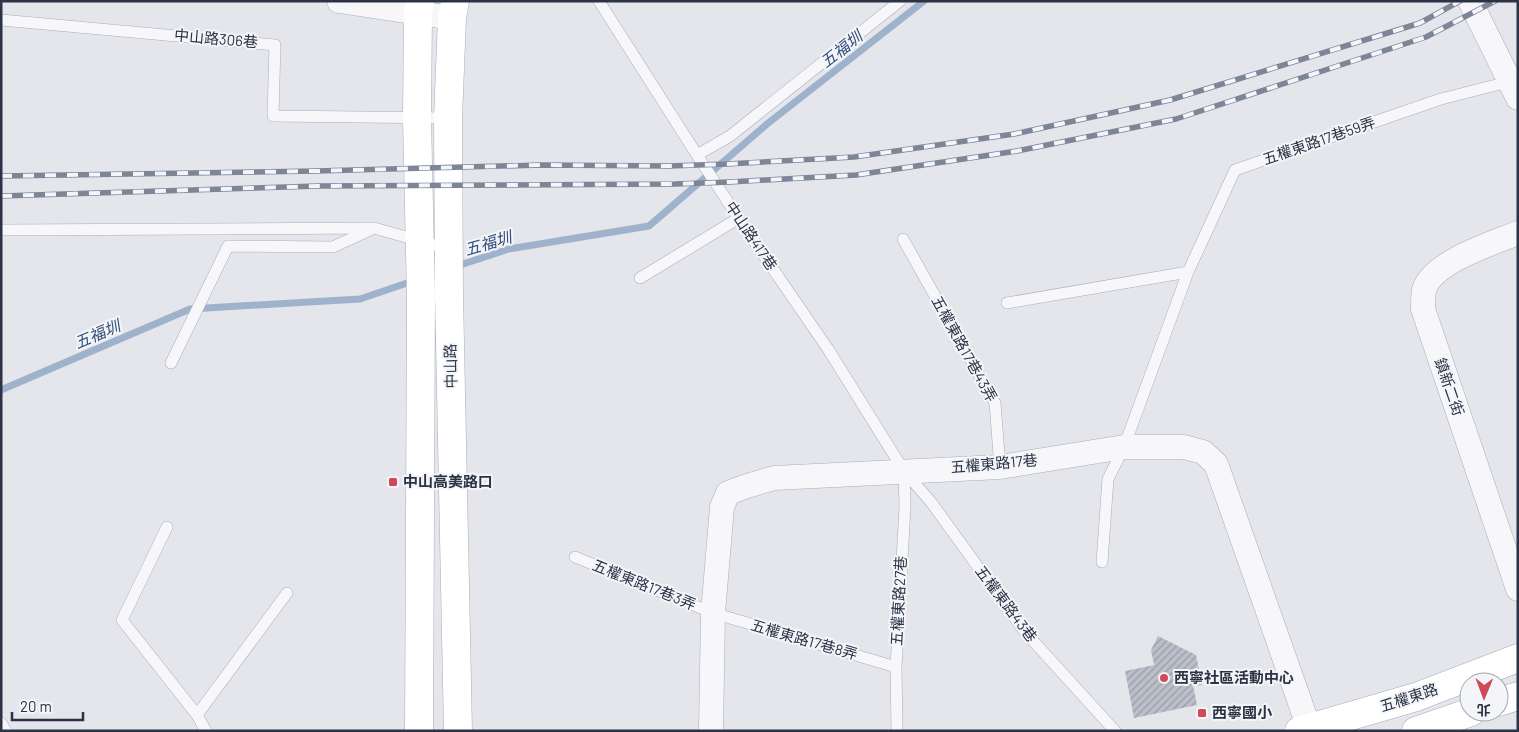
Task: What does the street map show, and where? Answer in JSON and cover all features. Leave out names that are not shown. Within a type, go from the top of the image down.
[{"type":"street","points":[[339,1],[454,10]]},
{"type":"street","points":[[1470,1],[1515,86]]},
{"type":"street","name":"中山路","points":[[419,8],[419,731]]},
{"type":"street","name":"中山路","points":[[454,10],[448,118],[458,731]]},
{"type":"street","name":"鎮新二街","points":[[1518,233],[1453,260],[1434,276],[1424,289],[1423,309],[1518,589]]},
{"type":"street","name":"五權東路17巷","points":[[711,731],[713,613],[722,507],[728,494],[774,478],[1000,467],[1124,447],[1184,447],[1203,452],[1216,464],[1304,730]]},
{"type":"street","name":"五權東路","points":[[1304,730],[1416,697],[1518,658]]},
{"type":"street","points":[[1416,697],[1425,729],[1459,716]]},
{"type":"lane","name":"中山路417巷","points":[[599,1],[697,155],[828,349],[904,471]]},
{"type":"lane","points":[[697,155],[730,136],[900,1]]},
{"type":"lane","name":"中山路306巷","points":[[1,20],[275,44],[273,116],[448,118]]},
{"type":"lane","name":"五權東路17巷59弄","points":[[1102,562],[1108,479],[1124,447],[1188,272],[1235,170],[1441,99],[1515,86]]},
{"type":"lane","points":[[640,278],[739,218]]},
{"type":"lane","points":[[1,230],[374,228],[449,248]]},
{"type":"lane","points":[[171,363],[228,246],[333,247],[374,228]]},
{"type":"lane","name":"五權東路17巷43弄","points":[[903,239],[995,403],[1000,467]]},
{"type":"lane","points":[[1007,303],[1188,272]]},
{"type":"lane","name":"五權東路27巷","points":[[896,731],[896,667],[905,507],[904,471]]},
{"type":"lane","name":"五權東路43巷","points":[[904,471],[931,502],[1025,632],[1115,731]]},
{"type":"lane","points":[[167,527],[122,620],[197,715],[206,731]]},
{"type":"lane","name":"五權東路17巷3弄","points":[[575,557],[713,613]]},
{"type":"lane","points":[[197,715],[287,593]]},
{"type":"lane","name":"五權東路17巷8弄","points":[[713,613],[896,667]]},
{"type":"lane","points":[[1,724],[6,731]]},
{"type":"building","name":"西寧社區活動中心","points":[[1158,636],[1196,655],[1202,685],[1193,686],[1197,705],[1134,718],[1125,671],[1154,665],[1151,650]]},
{"type":"waterway","name":"五福圳","points":[[454,267],[509,249],[649,226],[767,124],[924,1]]},
{"type":"waterway","name":"五福圳","points":[[1,390],[190,309],[360,299],[416,280]]},
{"type":"railway","points":[[1,176],[541,165],[669,166],[854,157],[1014,134],[1170,100],[1420,23],[1460,1]]},
{"type":"railway","points":[[1,196],[318,186],[675,184],[856,175],[1017,151],[1176,119],[1426,37],[1495,1]]},
{"type":"place","name":"中山高美路口","points":[[393,482]]},
{"type":"place","name":"西寧社區活動中心","points":[[1164,678]]},
{"type":"place","name":"西寧國小","points":[[1202,713]]}]
